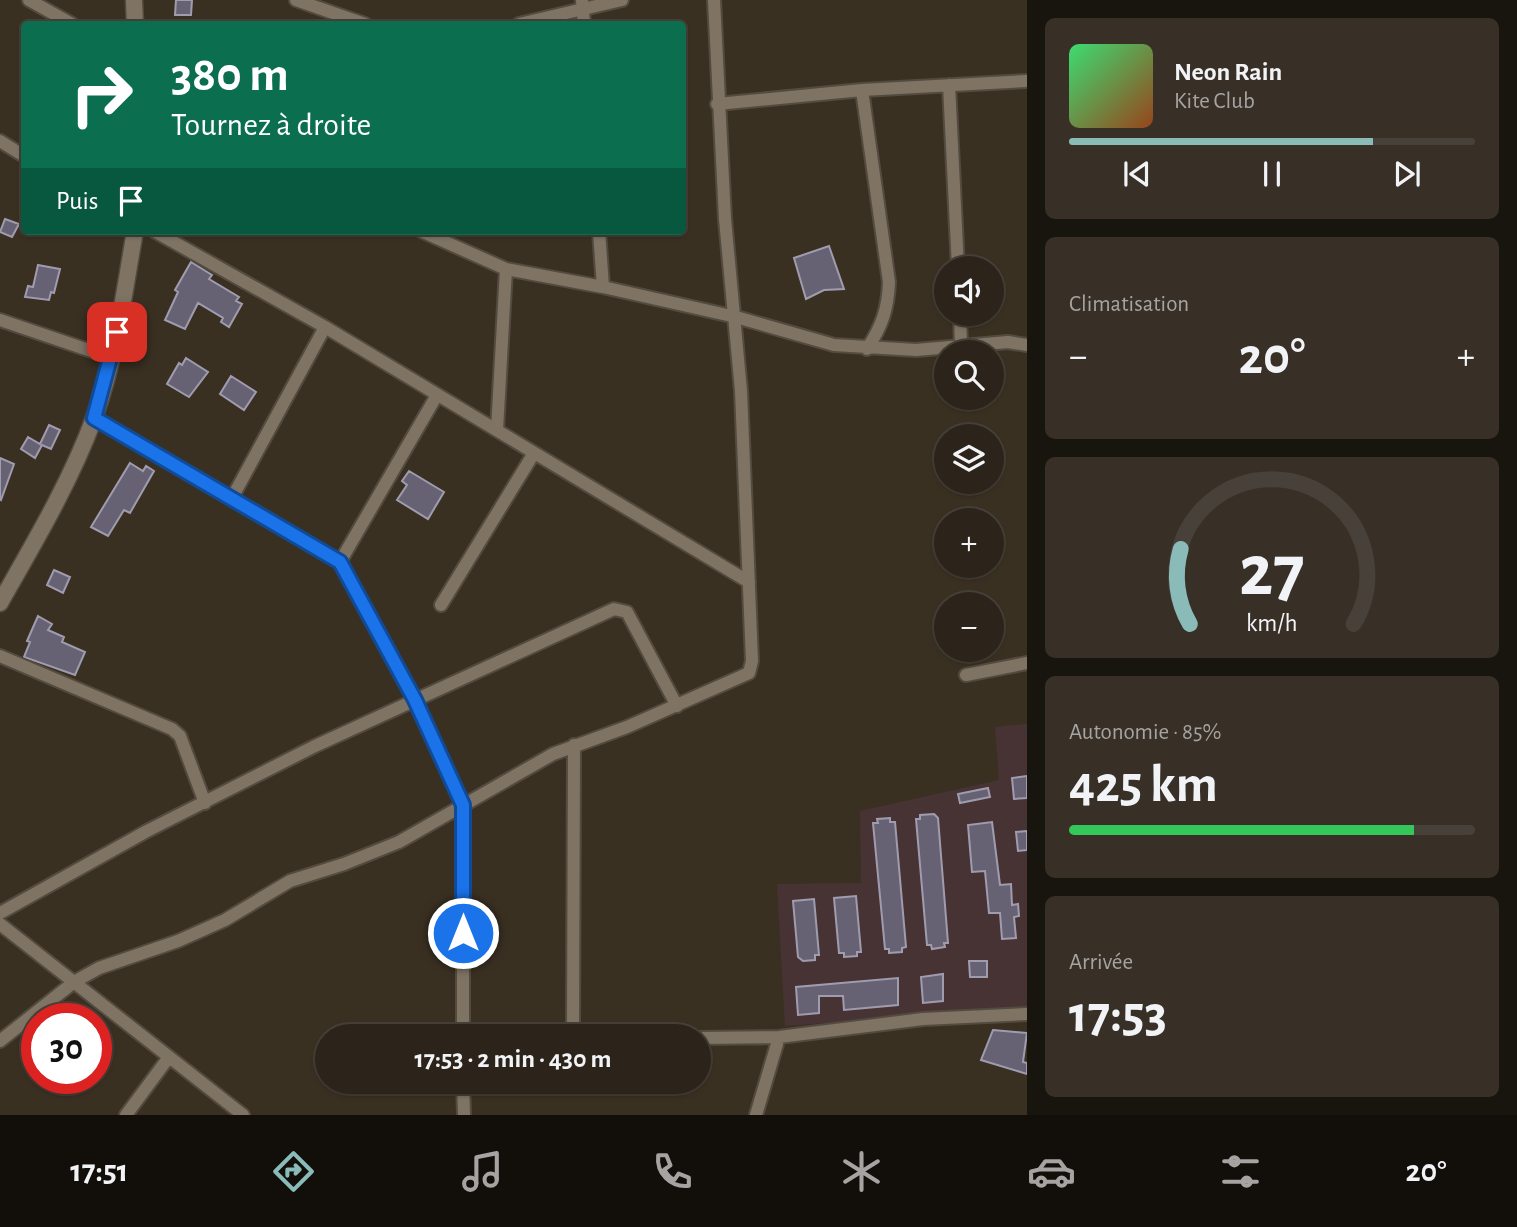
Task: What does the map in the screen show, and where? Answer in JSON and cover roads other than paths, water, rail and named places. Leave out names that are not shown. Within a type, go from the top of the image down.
[{"type":"main road","points":[[134,0],[135,21]]},
{"type":"main road","points":[[2,594],[59,496],[94,418],[112,358],[134,235]]},
{"type":"street","points":[[29,0],[67,21]]},
{"type":"street","points":[[296,0],[356,21]]},
{"type":"street","points":[[529,21],[583,5],[622,0]]},
{"type":"street","points":[[0,1041],[74,982],[99,968],[178,941],[225,920],[290,881],[344,864],[399,842],[522,770],[574,745],[677,706],[749,673],[752,661],[736,317],[725,219],[717,104],[715,0]]},
{"type":"street","points":[[717,104],[862,90],[1027,81]]},
{"type":"street","points":[[949,85],[957,256]]},
{"type":"street","points":[[862,90],[889,282],[887,312],[881,328],[867,349]]},
{"type":"street","points":[[0,141],[21,154]]},
{"type":"street","points":[[161,235],[325,327],[749,582]]},
{"type":"street","points":[[430,235],[506,269],[603,287],[736,317],[805,339],[867,349],[934,348]]},
{"type":"street","points":[[599,235],[603,287]]},
{"type":"street","points":[[497,430],[506,269]]},
{"type":"street","points":[[0,320],[112,358]]},
{"type":"street","points":[[232,498],[325,327]]},
{"type":"street","points":[[1004,343],[1027,345]]},
{"type":"street","points":[[340,562],[437,395]]},
{"type":"street","points":[[94,418],[340,562],[415,700],[463,805],[463,1024]]},
{"type":"street","points":[[441,605],[534,453]]},
{"type":"street","points":[[0,913],[147,831],[315,746],[621,609],[627,612],[677,706]]},
{"type":"street","points":[[0,656],[172,729],[180,736],[205,803]]},
{"type":"street","points":[[966,676],[1027,663]]},
{"type":"street","points":[[573,1024],[574,745]]},
{"type":"street","points":[[0,924],[243,1115]]},
{"type":"street","points":[[711,1038],[779,1037],[923,1019],[1027,1014]]},
{"type":"street","points":[[755,1115],[779,1037]]},
{"type":"street","points":[[126,1115],[169,1056]]},
{"type":"street","points":[[463,1094],[464,1115]]}]
